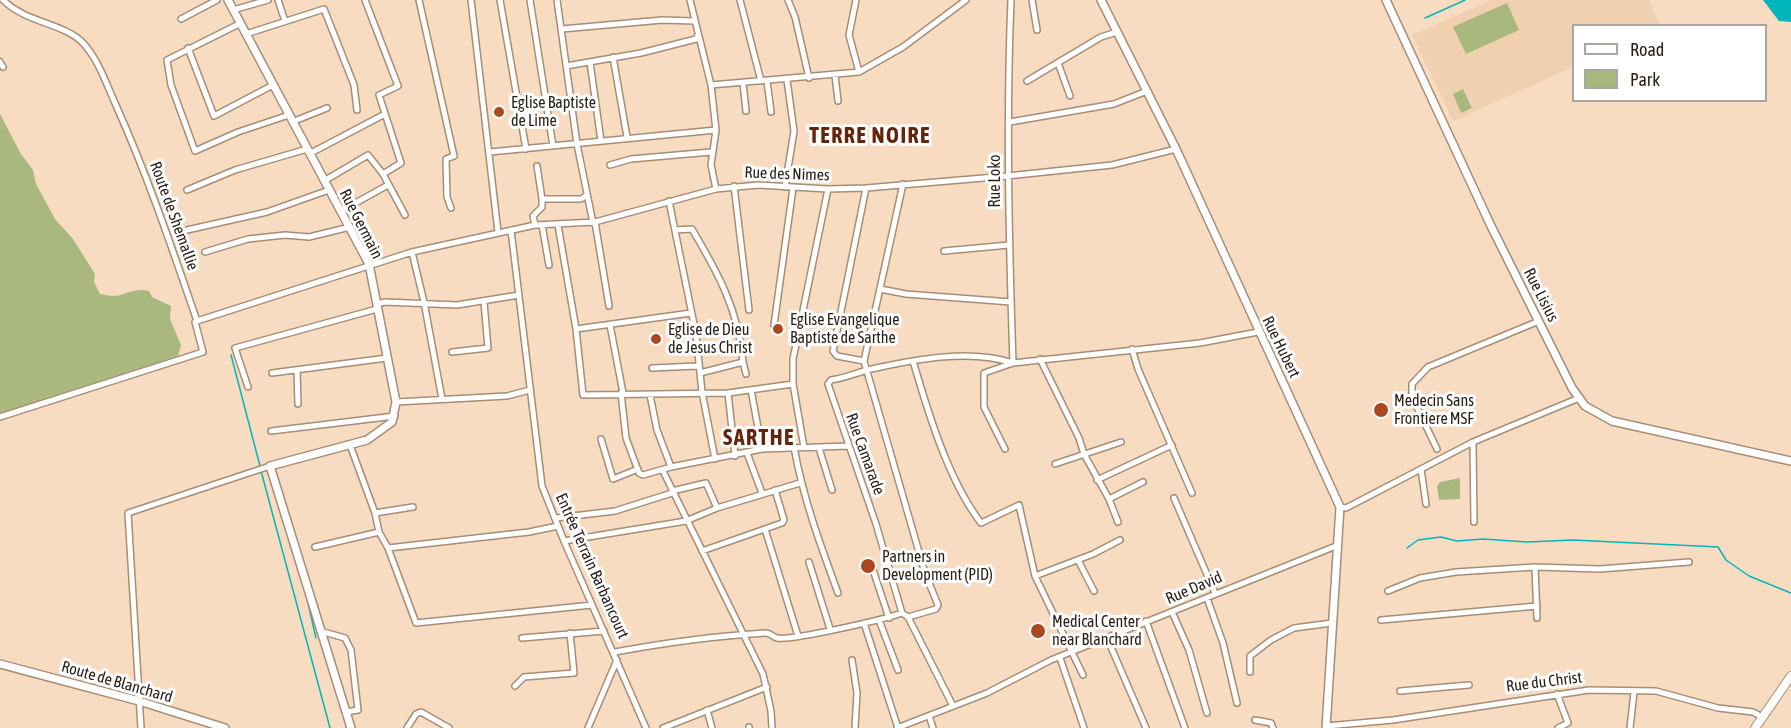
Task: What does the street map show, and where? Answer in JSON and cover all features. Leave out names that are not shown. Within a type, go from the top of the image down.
[{"type":"main road","points":[[1755,728],[1791,676]]},
{"type":"street","name":"Route de Shemallie","points":[[0,417],[203,352],[195,322],[197,321],[129,135],[85,46],[71,34],[19,12],[3,0]]},
{"type":"street","points":[[181,19],[217,0]]},
{"type":"street","name":"Rue Germain","points":[[228,0],[369,264],[396,402],[395,416]]},
{"type":"street","points":[[233,10],[268,0]]},
{"type":"street","points":[[278,0],[285,21]]},
{"type":"street","points":[[364,0],[398,86],[379,96],[401,163],[383,174]]},
{"type":"street","points":[[418,0],[454,156],[446,159],[447,197],[451,208]]},
{"type":"street","points":[[471,0],[498,232]]},
{"type":"street","points":[[500,0],[526,148]]},
{"type":"street","points":[[530,0],[553,146]]},
{"type":"street","points":[[557,0],[577,144],[609,306]]},
{"type":"street","points":[[690,0],[711,85],[716,130],[711,152],[711,165],[716,189]]},
{"type":"street","points":[[740,0],[771,112]]},
{"type":"street","points":[[788,0],[809,78]]},
{"type":"street","points":[[856,0],[849,35],[859,72]]},
{"type":"street","points":[[711,85],[859,72],[903,47],[966,0]]},
{"type":"street","name":"Rue Loko","points":[[1011,0],[1007,74],[1010,122],[1007,176],[1013,363]]},
{"type":"street","points":[[1032,0],[1037,30]]},
{"type":"street","name":"Rue Hubert","points":[[1101,0],[1176,149],[1340,507]]},
{"type":"street","name":"Rue Lisius","points":[[1386,0],[1491,226],[1539,321],[1573,401],[1612,421],[1791,461]]},
{"type":"street","points":[[246,34],[324,9],[354,85],[357,110]]},
{"type":"street","points":[[562,29],[662,20],[694,21]]},
{"type":"street","points":[[239,24],[167,60],[171,85],[195,151],[238,132],[327,108]]},
{"type":"street","points":[[1027,81],[1101,37],[1117,32]]},
{"type":"street","points":[[566,66],[680,44],[696,39],[698,35]]},
{"type":"street","points":[[188,48],[195,62],[202,91],[214,116],[273,85]]},
{"type":"street","points":[[613,57],[627,137]]},
{"type":"street","points":[[590,62],[601,141]]},
{"type":"street","points":[[1058,63],[1070,96]]},
{"type":"street","points":[[835,75],[838,101]]},
{"type":"street","points":[[784,187],[794,131],[787,80]]},
{"type":"street","points":[[743,83],[746,111]]},
{"type":"street","points":[[1010,122],[1114,104],[1147,91]]},
{"type":"street","points":[[188,190],[236,170],[308,152],[385,114]]},
{"type":"street","points":[[490,152],[716,130]]},
{"type":"street","name":"Rue des Nimes","points":[[369,264],[411,252],[535,225],[594,222],[734,186],[866,188],[1112,165],[1176,149]]},
{"type":"street","points":[[610,165],[631,159],[711,152]]},
{"type":"street","points":[[324,180],[368,155],[383,174],[405,215]]},
{"type":"street","points":[[535,225],[534,216],[542,207],[537,166]]},
{"type":"street","points":[[615,652],[683,640],[767,632],[777,638],[798,636],[936,609],[938,605],[925,573],[897,472],[865,372],[864,361],[903,184]]},
{"type":"street","points":[[341,211],[388,185]]},
{"type":"street","points":[[734,186],[749,310]]},
{"type":"street","points":[[774,325],[793,188]]},
{"type":"street","points":[[864,361],[837,356],[833,351],[866,188]]},
{"type":"street","points":[[804,447],[793,384],[794,352],[828,189]]},
{"type":"street","points":[[187,230],[267,212],[329,190]]},
{"type":"street","points":[[542,199],[581,198],[587,195]]},
{"type":"street","points":[[669,201],[696,334],[702,392],[716,459]]},
{"type":"street","points":[[543,225],[549,265]]},
{"type":"street","points":[[558,225],[576,329],[583,395],[728,393],[793,384]]},
{"type":"street","points":[[205,252],[248,239],[285,235],[309,237],[350,227]]},
{"type":"street","points":[[675,230],[692,229],[734,306],[746,374]]},
{"type":"street","name":"Entrée Terrain Barbancourt","points":[[510,230],[542,486],[646,728]]},
{"type":"street","points":[[944,251],[1009,245]]},
{"type":"street","points":[[411,252],[424,302],[442,399]]},
{"type":"street","points":[[197,321],[369,264]]},
{"type":"street","points":[[880,290],[1011,302]]},
{"type":"street","points":[[248,387],[235,345],[377,307],[424,302],[457,305],[519,295]]},
{"type":"street","points":[[452,352],[488,348],[484,302]]},
{"type":"street","points":[[576,329],[691,313]]},
{"type":"street","points":[[1437,449],[1412,397],[1410,389],[1412,384],[1428,367],[1539,321]]},
{"type":"street","points":[[610,325],[622,393],[626,438],[638,469],[643,475],[671,467],[762,449],[848,446]]},
{"type":"street","points":[[1005,449],[984,407],[984,373],[1013,363],[1200,343],[1258,332]]},
{"type":"street","points":[[1132,349],[1137,369],[1192,493]]},
{"type":"street","name":"Rue Camarade","points":[[953,705],[905,615],[828,384],[831,381],[913,361],[992,356],[1013,363]]},
{"type":"street","points":[[272,373],[387,358]]},
{"type":"street","points":[[1040,359],[1079,438],[1084,454],[1109,499],[1118,522]]},
{"type":"street","points":[[913,361],[927,409],[947,462],[974,514],[981,523],[1019,505],[1035,576],[1083,675]]},
{"type":"street","points":[[700,374],[743,362]]},
{"type":"street","points":[[652,368],[698,366]]},
{"type":"street","points":[[297,370],[298,404]]},
{"type":"street","points":[[396,402],[507,396],[530,390]]},
{"type":"street","points":[[751,390],[762,449]]},
{"type":"street","points":[[728,393],[735,456]]},
{"type":"street","points":[[650,395],[660,439],[671,467]]},
{"type":"street","points":[[1326,727],[1340,507],[1347,508],[1473,442],[1573,401]]},
{"type":"street","points":[[271,431],[395,416]]},
{"type":"street","points":[[141,728],[128,513],[269,467],[367,440],[395,416]]},
{"type":"street","points":[[601,439],[613,479],[638,469]]},
{"type":"street","points":[[1055,464],[1121,442]]},
{"type":"street","points":[[1473,442],[1474,522]]},
{"type":"street","points":[[350,445],[375,513],[379,532],[388,548],[416,623],[592,605]]},
{"type":"street","points":[[1097,480],[1172,445]]},
{"type":"street","points":[[794,447],[800,483],[815,534],[838,593]]},
{"type":"street","points":[[819,448],[832,490]]},
{"type":"street","points":[[747,453],[762,493]]},
{"type":"street","points":[[269,467],[351,728]]},
{"type":"street","points":[[1421,470],[1426,504]]},
{"type":"street","points":[[663,471],[686,522],[745,634],[767,687],[772,728]]},
{"type":"street","points":[[1109,499],[1143,482]]},
{"type":"street","points":[[556,518],[615,511],[706,483],[717,508]]},
{"type":"street","points":[[564,541],[686,522],[717,508],[800,483]]},
{"type":"street","points":[[702,551],[784,521],[775,490]]},
{"type":"street","points":[[1174,498],[1215,593]]},
{"type":"street","points":[[375,513],[413,507]]},
{"type":"street","points":[[388,548],[529,532],[558,526]]},
{"type":"street","points":[[765,529],[798,636]]},
{"type":"street","points":[[315,547],[379,532]]},
{"type":"street","points":[[1035,576],[1078,560],[1120,540]]},
{"type":"street","name":"Rue David","points":[[898,728],[987,693],[1146,621],[1336,546]]},
{"type":"street","points":[[1078,560],[1094,591]]},
{"type":"street","points":[[809,562],[830,629]]},
{"type":"street","points":[[1388,591],[1429,576],[1535,567],[1600,569],[1689,562]]},
{"type":"street","points":[[1535,567],[1537,618]]},
{"type":"street","points":[[873,570],[889,618]]},
{"type":"street","points":[[1207,598],[1223,643],[1237,703]]},
{"type":"street","points":[[1381,620],[1537,606]]},
{"type":"street","points":[[1172,612],[1189,650],[1207,713]]},
{"type":"street","points":[[879,620],[898,670]]},
{"type":"street","points":[[1146,621],[1185,728]]},
{"type":"street","points":[[864,623],[898,728]]},
{"type":"street","points":[[1250,672],[1250,656],[1271,640],[1294,628],[1332,623]]},
{"type":"street","points":[[320,631],[345,638],[351,648],[358,710],[346,712]]},
{"type":"street","points":[[522,638],[604,631]]},
{"type":"street","points":[[515,686],[524,678],[574,673],[570,633]]},
{"type":"street","points":[[1107,638],[1146,728]]},
{"type":"street","points":[[1060,658],[1084,728]]},
{"type":"street","points":[[589,728],[617,660]]},
{"type":"street","points":[[852,660],[857,693],[855,728]]},
{"type":"street","name":"Route de Blanchard","points":[[0,664],[139,701],[225,728]]},
{"type":"street","points":[[1401,691],[1469,685]]},
{"type":"street","points":[[663,728],[767,687]]},
{"type":"street","name":"Rue du Christ","points":[[1326,727],[1393,720],[1589,690],[1634,692],[1647,690],[1669,693],[1718,708],[1753,712],[1762,717]]},
{"type":"street","points":[[1630,728],[1634,692]]},
{"type":"street","points":[[1557,694],[1568,723],[1558,728]]},
{"type":"street","points":[[707,710],[712,728]]},
{"type":"street","points":[[407,728],[416,714],[421,712],[449,728]]},
{"type":"street","points":[[930,716],[933,728]]},
{"type":"street","points":[[1255,720],[1271,723],[1273,728]]},
{"type":"shaded area","points":[[1492,0],[1649,0],[1660,24],[1572,24],[1572,67],[1453,121],[1412,35]]},
{"type":"green space","points":[[1507,3],[1519,30],[1466,54],[1453,27]]},
{"type":"green space","points":[[1463,89],[1472,108],[1461,113],[1453,94]]},
{"type":"green space","points":[[0,114],[21,154],[33,170],[36,184],[55,219],[73,239],[95,274],[94,282],[100,294],[116,296],[145,290],[149,291],[152,297],[171,306],[170,319],[181,345],[178,356],[0,413]]},
{"type":"green space","points":[[1460,478],[1460,499],[1439,500],[1437,486],[1440,482]]},
{"type":"water","points":[[1763,0],[1791,0],[1791,22],[1779,21]]},
{"type":"waterway","points":[[1425,18],[1465,0]]},
{"type":"waterway","points":[[710,178],[713,186]]},
{"type":"waterway","points":[[231,355],[260,466]]},
{"type":"waterway","points":[[261,471],[330,728]]},
{"type":"waterway","points":[[1407,548],[1418,540],[1441,537],[1457,541],[1573,540],[1718,547],[1726,560],[1749,576],[1791,593]]},
{"type":"waterway","points":[[305,590],[316,638]]},
{"type":"place","name":"Eglise Baptiste de Lime","points":[[499,112]]},
{"type":"place","name":"Eglise Evangelique Baptiste de Sarthe","points":[[778,329]]},
{"type":"place","name":"Eglise de Dieu de Jesus Christ","points":[[656,339]]},
{"type":"place","name":"Medecin Sans Frontiere MSF","points":[[1381,410]]},
{"type":"place","name":"Partners in Development (PID)","points":[[868,566]]},
{"type":"place","name":"Medical Center near Blanchard","points":[[1038,631]]},
{"type":"district","name":"TERRE NOIRE","points":[[870,136]]},
{"type":"district","name":"SARTHE","points":[[759,438]]}]
